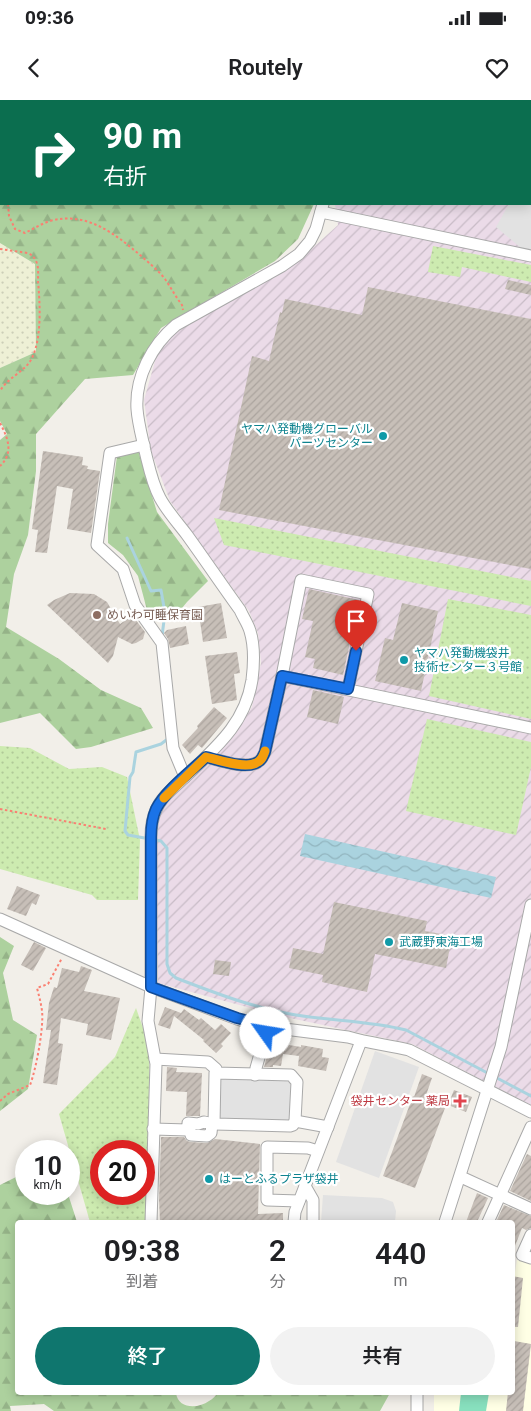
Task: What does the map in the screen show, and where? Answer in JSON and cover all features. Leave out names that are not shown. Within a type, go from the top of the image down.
[{"type":"street","points":[[151,1220],[156,1059],[148,1021],[151,987],[152,822],[156,810],[164,797],[222,741],[243,711],[250,691],[254,669],[254,650],[250,630],[240,610],[160,498],[150,471],[138,422],[137,407],[142,376],[155,346],[176,325],[282,266],[299,254],[310,241],[316,229],[322,208],[531,256]]},
{"type":"street","points":[[144,445],[110,453],[97,545],[123,569],[135,605],[162,643],[173,748],[185,776]]},
{"type":"street","points":[[206,757],[242,765],[251,765],[262,759],[282,676],[301,580],[368,594],[348,689]]},
{"type":"street","points":[[282,676],[531,728]]},
{"type":"street","points":[[446,1220],[502,1047],[531,904]]},
{"type":"street","points":[[0,919],[151,987],[237,1018],[268,1026],[348,1037],[409,1050],[531,1112]]},
{"type":"street","points":[[255,1074],[268,1026]]},
{"type":"street","points":[[294,1220],[299,1200],[360,1041]]},
{"type":"street","points":[[153,1129],[190,1130],[191,1135],[207,1136],[211,1133],[216,1069],[208,1062],[156,1059]]},
{"type":"street","points":[[213,1124],[293,1125],[295,1121],[297,1082],[291,1075],[215,1073]]},
{"type":"street","points":[[295,1121],[303,1124],[318,1124],[328,1127]]},
{"type":"street","points":[[489,1220],[531,1126]]},
{"type":"street","points":[[299,1200],[267,1200],[267,1147],[305,1148],[318,1151]]},
{"type":"street","points":[[460,1177],[531,1209]]},
{"type":"street","points":[[305,1186],[313,1200],[313,1220]]},
{"type":"street","points":[[531,1235],[522,1255],[531,1258]]},
{"type":"street","points":[[417,1395],[417,1411]]},
{"type":"path","points":[[8,205],[9,216],[15,229],[25,233],[50,221],[67,219],[84,220],[112,232],[156,269],[165,279],[182,305],[185,320]]},
{"type":"path","points":[[0,249],[28,253],[36,260],[40,315],[33,356],[0,391]]},
{"type":"path","points":[[0,423],[9,451],[6,460],[0,466]]},
{"type":"path","points":[[0,809],[106,829]]},
{"type":"path","points":[[0,1101],[8,1094],[30,1085],[35,1074],[43,1013],[37,988],[48,984],[67,949]]},
{"type":"shaded area","points":[[335,205],[531,205],[531,1105],[412,1044],[276,1015],[158,983],[156,851],[159,818],[165,803],[232,738],[252,707],[261,663],[258,633],[249,611],[170,501],[151,451],[144,400],[157,354],[173,335],[280,273],[306,254],[338,225]]},
{"type":"shaded area","points":[[508,205],[531,205],[531,250],[521,248],[496,227]]},
{"type":"shaded area","points":[[0,243],[35,264],[36,352],[0,368]]},
{"type":"shaded area","points":[[375,1051],[419,1067],[379,1178],[336,1162]]},
{"type":"shaded area","points":[[222,1077],[291,1079],[294,1082],[292,1121],[220,1121],[218,1079]]},
{"type":"shaded area","points":[[323,1195],[382,1198],[393,1202],[396,1211],[395,1220],[321,1220]]},
{"type":"shaded area","points":[[517,1260],[531,1262],[531,1411],[434,1411],[434,1395],[515,1395],[515,1272]]},
{"type":"green space","points":[[0,205],[314,205],[298,239],[275,261],[161,328],[133,375],[85,379],[36,434],[36,471],[28,535],[14,574],[6,627],[59,659],[101,690],[141,708],[153,728],[91,747],[76,749],[40,713],[0,723],[0,440],[7,434],[0,421],[0,368],[36,352],[35,264],[0,243]]},
{"type":"green space","points":[[433,246],[531,265],[531,282],[462,267],[460,277],[428,272]]},
{"type":"green space","points":[[138,450],[157,512],[208,581],[173,619],[156,620],[147,610],[138,576],[123,555],[108,543],[108,524],[117,456]]},
{"type":"green space","points":[[214,518],[531,581],[531,606],[224,545]]},
{"type":"green space","points":[[448,599],[531,615],[531,719],[429,696]]},
{"type":"green space","points":[[427,719],[531,742],[531,767],[516,835],[406,811]]},
{"type":"green space","points":[[0,746],[30,748],[69,769],[102,767],[127,777],[140,840],[138,900],[97,900],[92,895],[0,869]]},
{"type":"green space","points":[[0,937],[14,946],[3,973],[13,1020],[37,1035],[28,1089],[0,1111]]},
{"type":"green space","points":[[136,1008],[149,1045],[149,1140],[90,1140],[90,1205],[146,1205],[145,1220],[89,1220],[80,1187],[80,1140],[66,1140],[59,1114],[115,1057]]},
{"type":"green space","points":[[15,1178],[15,1205],[72,1205],[76,1220],[15,1220],[15,1395],[177,1395],[184,1405],[194,1406],[205,1404],[216,1395],[389,1395],[380,1411],[54,1411],[44,1404],[10,1406],[11,1411],[0,1411],[0,1185]]},
{"type":"green space","points":[[461,1395],[489,1395],[486,1411],[459,1411]]},
{"type":"water","points":[[305,834],[496,877],[491,898],[300,856]]},
{"type":"building","points":[[508,280],[531,285],[531,295],[505,289]]},
{"type":"building","name":"ヤマハ発動機グローバル パーツセンター","points":[[368,287],[531,319],[531,569],[219,510],[252,356],[269,361],[280,312],[282,313],[285,299],[362,315]]},
{"type":"building","points":[[43,451],[83,457],[82,465],[88,466],[87,469],[100,471],[91,533],[67,529],[73,489],[57,486],[47,553],[35,552],[38,530],[32,529]]},
{"type":"building","points":[[309,589],[359,600],[343,675],[313,668],[315,659],[305,657],[313,621],[302,619]]},
{"type":"building","points":[[70,593],[94,594],[107,602],[120,624],[127,619],[135,619],[145,632],[143,639],[132,644],[118,637],[113,656],[108,663],[47,605]]},
{"type":"building","points":[[221,603],[227,638],[203,642],[198,607]]},
{"type":"building","name":"ヤマハ発動機袋井 技術センター３号館","points":[[402,603],[438,611],[421,691],[375,681],[385,638],[393,640]]},
{"type":"building","points":[[186,626],[189,644],[170,648],[164,633],[167,630]]},
{"type":"building","points":[[237,652],[240,673],[234,674],[237,700],[212,704],[205,656]]},
{"type":"building","points":[[313,690],[344,697],[338,724],[307,717]]},
{"type":"building","points":[[214,707],[227,718],[202,748],[198,745],[190,754],[182,745]]},
{"type":"building","points":[[17,886],[40,895],[36,905],[32,903],[26,916],[7,909]]},
{"type":"building","name":"武蔵野東海工場","points":[[334,902],[427,921],[425,931],[452,936],[446,968],[375,954],[367,992],[322,982],[323,975],[289,968],[293,948],[323,954]]},
{"type":"building","points":[[34,942],[46,948],[33,971],[21,965]]},
{"type":"building","points":[[215,960],[231,962],[229,976],[213,974]]},
{"type":"building","points":[[81,966],[92,970],[84,991],[120,998],[111,1040],[86,1035],[88,1024],[61,1018],[58,1043],[63,1044],[57,1085],[43,1083],[51,1030],[46,1030],[49,1003],[54,987],[57,988],[62,968],[79,972]]},
{"type":"building","points":[[165,1007],[181,1013],[184,1009],[199,1020],[201,1018],[215,1030],[221,1024],[231,1033],[216,1053],[204,1040],[174,1016],[170,1029],[158,1025]]},
{"type":"building","points":[[271,1042],[323,1049],[322,1057],[329,1058],[326,1071],[298,1066],[299,1056],[283,1054],[281,1066],[264,1067]]},
{"type":"building","points":[[167,1067],[177,1068],[176,1072],[202,1073],[200,1116],[186,1116],[187,1092],[166,1091]]},
{"type":"building","points":[[422,1074],[432,1078],[424,1101],[445,1108],[415,1188],[383,1176]]},
{"type":"building","name":"袋井センター 薬局","points":[[454,1090],[472,1097],[466,1112],[448,1105]]},
{"type":"building","name":"はーとふるプラザ袋井","points":[[161,1137],[184,1137],[187,1141],[191,1142],[207,1143],[215,1139],[260,1144],[258,1214],[283,1213],[283,1220],[160,1220]]},
{"type":"building","points":[[527,1154],[531,1156],[531,1201],[510,1191]]},
{"type":"building","points":[[477,1193],[488,1198],[478,1220],[467,1220]]},
{"type":"building","points":[[504,1205],[531,1216],[531,1228],[526,1230],[522,1228],[515,1246],[515,1220],[497,1220]]},
{"type":"building","points":[[515,1277],[523,1278],[518,1327],[515,1327]]},
{"type":"building","points":[[515,1341],[531,1344],[523,1411],[506,1411],[508,1395],[515,1395]]},
{"type":"waterway","points":[[127,538],[151,591],[161,590],[165,613],[162,636]]},
{"type":"waterway","points":[[169,738],[161,744],[136,752],[133,772],[130,777],[125,831],[128,835],[161,841],[167,848],[167,964],[170,973],[176,978],[205,989],[265,1008],[296,1015],[406,1030],[531,1096]]},
{"type":"slow traffic","points":[[164,798],[206,757],[242,765],[251,765],[262,759],[265,751]]},
{"type":"place","name":"ヤマハ発動機グローバル パーツセンター","points":[[383,436]]},
{"type":"place","name":"めいわ可睡保育園","points":[[97,615]]},
{"type":"place","name":"ヤマハ発動機袋井 技術センター３号館","points":[[404,660]]},
{"type":"place","name":"武蔵野東海工場","points":[[389,942]]},
{"type":"place","name":"袋井センター 薬局","points":[[460,1101]]},
{"type":"place","name":"はーとふるプラザ袋井","points":[[209,1179]]},
{"type":"route","points":[[266,1033],[268,1026],[237,1018],[151,987],[152,822],[156,810],[164,797],[206,757],[242,765],[251,765],[262,759],[282,676],[348,689],[356,651]]}]
